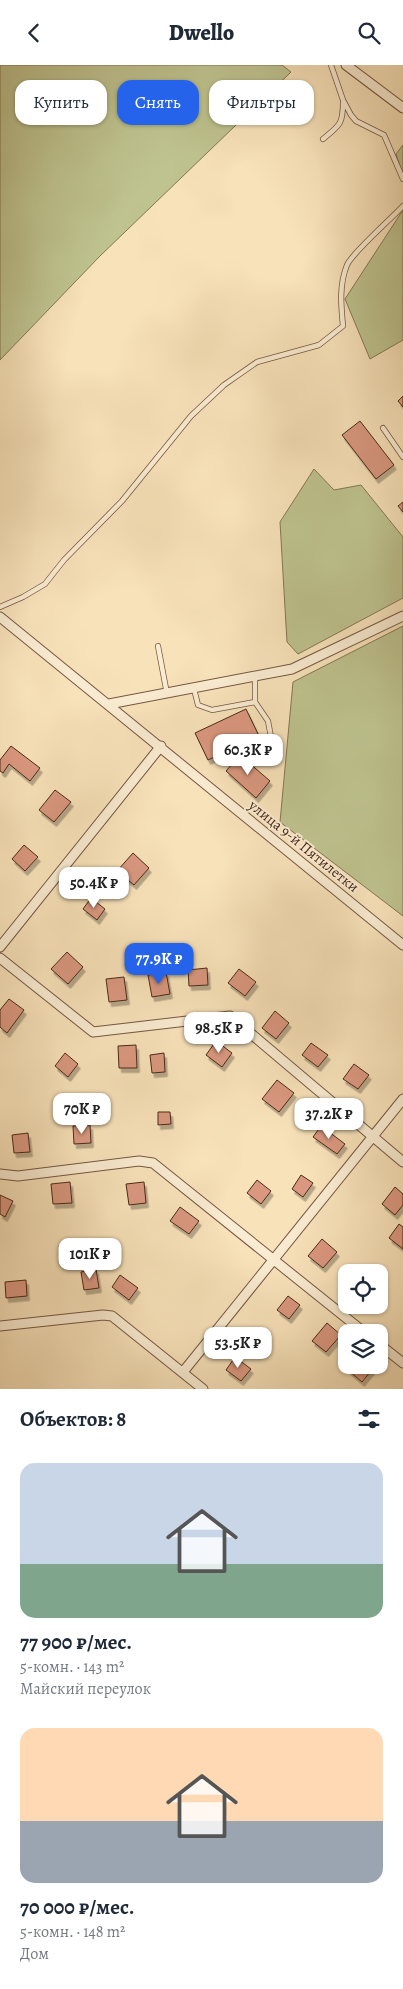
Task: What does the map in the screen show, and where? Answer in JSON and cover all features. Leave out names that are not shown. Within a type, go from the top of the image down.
[{"type":"street","points":[[346,65],[403,108]]},
{"type":"street","points":[[109,704],[292,669],[403,616]]},
{"type":"street","name":"улица 9-й Пятилетки","points":[[0,617],[403,945]]},
{"type":"street","points":[[0,947],[161,747]]},
{"type":"street","points":[[0,958],[93,1031],[230,1016],[372,1137],[403,1161]]},
{"type":"street","points":[[183,1373],[403,1099]]},
{"type":"street","points":[[0,1174],[18,1176],[139,1161],[153,1163],[354,1324]]},
{"type":"street","points":[[0,1326],[112,1316],[203,1389]]},
{"type":"street","points":[[388,1351],[403,1363]]},
{"type":"lane","points":[[330,65],[343,100],[356,121],[384,135],[403,179]]},
{"type":"lane","points":[[324,139],[342,122],[343,100]]},
{"type":"lane","points":[[0,607],[24,597],[45,584],[64,560],[122,501],[191,416],[224,385],[258,362],[318,345],[343,326],[342,279],[348,263],[403,206]]},
{"type":"lane","points":[[383,428],[403,457]]},
{"type":"lane","points":[[158,646],[167,694]]},
{"type":"lane","points":[[252,761],[264,751],[271,737],[268,721],[255,702],[255,677]]},
{"type":"lane","points":[[194,689],[198,705],[205,709],[212,710],[255,702]]},
{"type":"green space","points":[[0,65],[282,65],[291,72],[283,80],[209,80],[209,125],[236,125],[99,257],[0,360]]},
{"type":"green space","points":[[403,145],[403,175],[396,154]]},
{"type":"green space","points":[[403,210],[403,340],[370,359],[345,299]]},
{"type":"green space","points":[[314,469],[334,490],[361,485],[403,537],[403,598],[298,654],[287,642],[280,522]]},
{"type":"green space","points":[[403,626],[403,916],[280,822],[293,682]]},
{"type":"building","points":[[403,396],[403,407],[398,401]]},
{"type":"building","points":[[360,421],[394,465],[376,479],[342,435]]},
{"type":"building","points":[[403,502],[403,512],[398,506]]},
{"type":"building","points":[[246,709],[259,736],[208,760],[195,733]]},
{"type":"building","points":[[11,746],[40,768],[30,781],[9,764],[3,773],[0,771],[0,760]]},
{"type":"building","points":[[240,755],[270,781],[256,798],[226,771]]},
{"type":"building","points":[[55,790],[71,802],[54,822],[39,810]]},
{"type":"building","points":[[24,845],[38,857],[25,871],[12,859]]},
{"type":"building","points":[[133,853],[149,868],[134,885],[117,871]]},
{"type":"building","points":[[91,898],[105,909],[97,920],[83,909]]},
{"type":"building","points":[[67,952],[83,967],[68,984],[51,969]]},
{"type":"building","points":[[207,968],[208,985],[189,986],[188,970]]},
{"type":"building","points":[[239,969],[256,982],[245,996],[228,983]]},
{"type":"building","points":[[166,972],[170,994],[152,997],[148,975]]},
{"type":"building","points":[[124,977],[127,1000],[109,1002],[106,979]]},
{"type":"building","points":[[9,999],[24,1010],[7,1033],[0,1027],[0,1010]]},
{"type":"building","points":[[275,1011],[289,1023],[276,1039],[262,1028]]},
{"type":"building","points":[[216,1041],[232,1053],[222,1067],[206,1055]]},
{"type":"building","points":[[311,1043],[328,1055],[318,1067],[302,1055]]},
{"type":"building","points":[[136,1045],[137,1068],[119,1068],[118,1046]]},
{"type":"building","points":[[65,1053],[78,1064],[68,1077],[55,1066]]},
{"type":"building","points":[[164,1053],[165,1072],[152,1073],[150,1055]]},
{"type":"building","points":[[354,1064],[369,1075],[358,1089],[343,1079]]},
{"type":"building","points":[[277,1080],[294,1093],[279,1112],[262,1099]]},
{"type":"building","points":[[158,1112],[170,1112],[171,1124],[158,1125]]},
{"type":"building","points":[[90,1125],[91,1143],[74,1144],[73,1126]]},
{"type":"building","points":[[321,1126],[345,1144],[337,1154],[313,1137]]},
{"type":"building","points":[[28,1133],[30,1152],[14,1153],[12,1135]]},
{"type":"building","points":[[301,1175],[313,1183],[303,1197],[292,1189]]},
{"type":"building","points":[[257,1180],[271,1191],[261,1204],[247,1193]]},
{"type":"building","points":[[70,1182],[72,1203],[53,1204],[51,1184]]},
{"type":"building","points":[[144,1182],[146,1203],[129,1205],[126,1184]]},
{"type":"building","points":[[395,1187],[403,1194],[403,1205],[395,1215],[382,1204]]},
{"type":"building","points":[[0,1195],[13,1201],[5,1217],[0,1214]]},
{"type":"building","points":[[180,1207],[199,1221],[189,1234],[170,1221]]},
{"type":"building","points":[[399,1224],[403,1227],[403,1249],[389,1238]]},
{"type":"building","points":[[322,1239],[337,1252],[323,1268],[308,1256]]},
{"type":"building","points":[[96,1269],[99,1288],[84,1290],[81,1272]]},
{"type":"building","points":[[120,1275],[138,1288],[129,1300],[112,1287]]},
{"type":"building","points":[[26,1280],[27,1296],[6,1298],[5,1282]]},
{"type":"building","points":[[288,1296],[300,1305],[289,1319],[277,1310]]},
{"type":"building","points":[[327,1323],[338,1332],[338,1338],[326,1352],[312,1341]]},
{"type":"building","points":[[235,1357],[251,1369],[241,1381],[226,1370]]},
{"type":"building","points":[[353,1374],[369,1374],[362,1382]]}]
